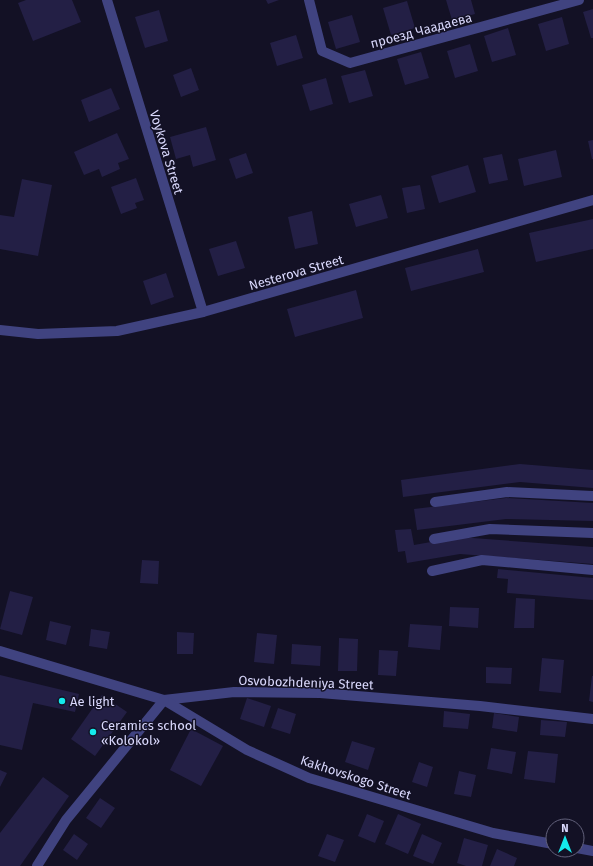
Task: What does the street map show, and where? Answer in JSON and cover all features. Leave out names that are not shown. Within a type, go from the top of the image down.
[{"type":"street","name":"Voykova Street","points":[[107,0],[203,312]]},
{"type":"street","name":"проезд Чаадаева","points":[[309,0],[322,51],[350,63],[579,0]]},
{"type":"street","name":"Nesterova Street","points":[[0,330],[38,334],[117,331],[203,312],[593,200]]},
{"type":"street","points":[[435,502],[507,492],[593,496]]},
{"type":"street","points":[[434,538],[490,529],[593,533]]},
{"type":"street","points":[[432,571],[482,560],[593,570]]},
{"type":"street","name":"Osvobozhdeniya Street","points":[[0,651],[164,700],[234,692],[320,693],[480,706],[593,719]]},
{"type":"street","points":[[37,866],[66,820],[164,700]]},
{"type":"street","name":"Kakhovskogo Street","points":[[164,700],[247,750],[309,778],[493,833],[545,843]]},
{"type":"building","points":[[26,0],[72,0],[81,22],[33,41],[18,3]]},
{"type":"building","points":[[266,0],[279,0],[268,4]]},
{"type":"building","points":[[446,0],[471,0],[475,14],[452,20]]},
{"type":"building","points":[[407,1],[415,28],[391,35],[383,8]]},
{"type":"building","points":[[593,9],[593,38],[591,38],[583,12]]},
{"type":"building","points":[[159,10],[168,41],[145,48],[135,17]]},
{"type":"building","points":[[352,15],[360,42],[336,49],[328,22]]},
{"type":"building","points":[[562,17],[569,44],[546,51],[538,24]]},
{"type":"building","points":[[508,28],[516,55],[492,62],[484,36]]},
{"type":"building","points":[[296,35],[303,58],[277,66],[270,43]]},
{"type":"building","points":[[470,44],[478,71],[455,78],[447,51]]},
{"type":"building","points":[[421,52],[429,78],[405,85],[397,59]]},
{"type":"building","points":[[191,68],[199,90],[181,97],[173,75]]},
{"type":"building","points":[[365,70],[373,96],[349,103],[341,76]]},
{"type":"building","points":[[326,78],[333,104],[310,111],[302,85]]},
{"type":"building","points":[[111,88],[120,109],[89,122],[81,100]]},
{"type":"building","points":[[206,127],[216,160],[193,167],[190,155],[176,159],[170,137]]},
{"type":"building","points":[[117,133],[129,159],[118,163],[120,169],[102,177],[99,169],[84,175],[74,152]]},
{"type":"building","points":[[593,140],[593,159],[592,159],[588,141]]},
{"type":"building","points":[[556,150],[562,177],[524,186],[518,159]]},
{"type":"building","points":[[246,153],[253,173],[236,179],[229,159]]},
{"type":"building","points":[[502,154],[508,180],[489,184],[483,158]]},
{"type":"building","points":[[468,165],[476,192],[439,203],[431,176]]},
{"type":"building","points":[[136,178],[144,200],[135,203],[137,208],[121,214],[111,187]]},
{"type":"building","points":[[22,179],[52,185],[38,256],[0,249],[0,215],[14,217]]},
{"type":"building","points":[[420,185],[425,209],[407,213],[402,188]]},
{"type":"building","points":[[381,195],[388,218],[356,227],[349,204]]},
{"type":"building","points":[[312,211],[318,244],[295,249],[288,217]]},
{"type":"building","points":[[593,219],[593,249],[536,262],[529,233]]},
{"type":"building","points":[[236,241],[245,268],[218,276],[209,249]]},
{"type":"building","points":[[478,249],[484,272],[411,291],[405,268]]},
{"type":"building","points":[[166,273],[174,297],[151,305],[143,281]]},
{"type":"building","points":[[356,290],[363,318],[295,337],[287,309]]},
{"type":"building","points":[[520,464],[593,470],[593,488],[520,482],[403,497],[401,480]]},
{"type":"building","points":[[506,498],[593,503],[593,521],[506,519],[417,530],[414,509]]},
{"type":"building","points":[[411,529],[414,545],[459,537],[593,547],[593,564],[460,554],[407,563],[405,551],[398,552],[395,530]]},
{"type":"building","points":[[142,560],[159,561],[158,584],[140,583]]},
{"type":"building","points":[[498,569],[593,578],[593,600],[507,593],[508,579],[497,578]]},
{"type":"building","points":[[10,591],[33,597],[22,635],[0,629]]},
{"type":"building","points":[[516,598],[535,599],[534,628],[514,628]]},
{"type":"building","points":[[450,607],[479,608],[478,628],[449,626]]},
{"type":"building","points":[[50,621],[71,626],[66,645],[46,640]]},
{"type":"building","points":[[410,624],[442,626],[440,650],[408,647]]},
{"type":"building","points":[[91,629],[110,632],[107,649],[89,646]]},
{"type":"building","points":[[177,632],[194,633],[193,654],[177,654]]},
{"type":"building","points":[[257,633],[277,635],[274,664],[254,662]]},
{"type":"building","points":[[339,638],[358,639],[357,671],[338,671]]},
{"type":"building","points":[[292,644],[321,646],[320,666],[291,664]]},
{"type":"building","points":[[379,650],[398,651],[396,676],[378,675]]},
{"type":"building","points":[[542,658],[564,660],[561,693],[539,691]]},
{"type":"building","points":[[486,667],[512,668],[511,684],[486,683]]},
{"type":"building","points":[[0,675],[79,694],[75,712],[33,703],[22,750],[0,745]]},
{"type":"building","points":[[593,676],[593,702],[589,701]]},
{"type":"building","points":[[102,695],[127,712],[95,756],[71,739]]},
{"type":"building","points":[[247,698],[271,706],[264,727],[240,719]]},
{"type":"building","points":[[278,708],[296,714],[290,734],[271,728]]},
{"type":"building","points":[[444,711],[470,714],[468,729],[443,727]]},
{"type":"building","points":[[494,713],[519,717],[517,732],[492,728]]},
{"type":"building","points":[[541,720],[567,722],[565,737],[540,735]]},
{"type":"building","points":[[191,729],[223,746],[201,786],[170,770]]},
{"type":"building","points":[[352,741],[375,748],[368,770],[345,762]]},
{"type":"building","points":[[491,748],[516,752],[512,774],[487,769]]},
{"type":"building","points":[[528,751],[558,754],[555,783],[524,779]]},
{"type":"building","points":[[419,762],[433,767],[427,787],[412,782]]},
{"type":"building","points":[[0,770],[7,773],[0,787]]},
{"type":"building","points":[[459,771],[476,775],[471,797],[454,794]]},
{"type":"building","points":[[43,777],[69,796],[20,866],[0,866],[0,833]]},
{"type":"building","points":[[100,798],[115,808],[101,828],[86,818]]},
{"type":"building","points":[[367,814],[384,821],[375,843],[358,836]]},
{"type":"building","points":[[398,814],[421,824],[408,854],[385,844]]},
{"type":"building","points":[[74,834],[88,844],[77,860],[63,850]]},
{"type":"building","points":[[327,834],[344,840],[335,862],[318,856]]},
{"type":"building","points":[[422,834],[442,843],[433,864],[413,856]]},
{"type":"building","points":[[464,838],[488,845],[482,866],[466,866],[457,863]]},
{"type":"building","points":[[497,849],[517,858],[514,866],[490,866]]},
{"type":"place","name":"Ae light","points":[[62,701]]},
{"type":"place","name":"Ceramics school «Kolokol»","points":[[93,732]]}]
